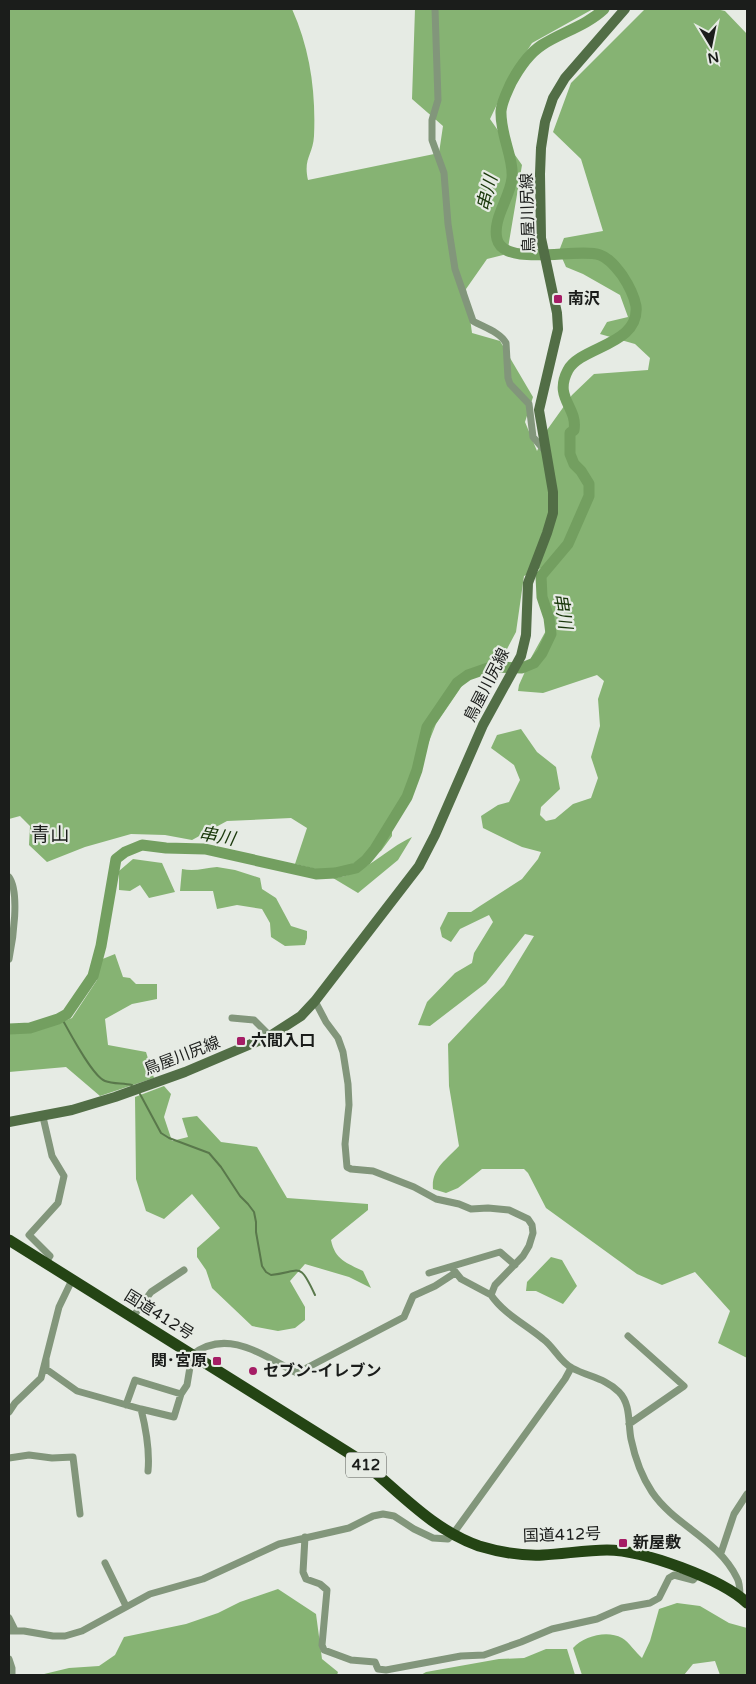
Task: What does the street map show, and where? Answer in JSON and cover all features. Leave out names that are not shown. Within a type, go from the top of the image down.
[{"type":"highway","name":"国道412号","points":[[9,1240],[360,1460],[386,1480],[424,1516],[454,1534],[480,1546],[524,1554],[541,1555],[622,1550],[664,1562],[698,1575],[719,1584],[744,1600]]},
{"type":"main road","name":"鳥屋川尻線","points":[[9,1122],[43,1117],[115,1097],[185,1072],[270,1036],[301,1016],[419,866],[435,835],[469,754],[521,656],[526,635],[528,582],[547,534],[553,513],[553,492],[539,410],[558,329],[557,312],[541,238],[542,148],[545,122],[553,98],[565,78],[625,9]]},
{"type":"street","points":[[435,9],[438,100],[431,132],[444,173],[448,224],[455,269],[472,321],[504,339],[510,384],[529,404],[533,437],[546,451]]},
{"type":"street","points":[[9,877],[13,883],[15,914],[9,959]]},
{"type":"street","points":[[314,1001],[338,1038],[343,1052],[349,1105],[345,1144],[347,1167],[373,1171],[436,1199],[459,1204],[471,1209],[509,1210],[528,1219],[532,1225],[533,1233],[522,1256],[495,1285],[490,1295]]},
{"type":"street","points":[[232,1018],[254,1020],[270,1036]]},
{"type":"street","points":[[43,1117],[52,1156],[64,1176],[58,1203],[29,1235],[50,1256],[45,1264]]},
{"type":"street","points":[[430,1273],[453,1270],[500,1252],[515,1265]]},
{"type":"street","points":[[132,1318],[151,1292],[184,1270]]},
{"type":"street","points":[[453,1270],[461,1279],[490,1295],[513,1318],[544,1340],[571,1368],[609,1383],[621,1394],[626,1405],[631,1439],[638,1462],[653,1494],[682,1522],[721,1553],[738,1579],[744,1600]]},
{"type":"street","points":[[46,1359],[46,1369],[77,1391],[174,1417],[181,1394],[187,1385],[192,1355],[201,1348],[224,1343],[243,1345],[297,1373],[404,1317],[413,1296],[435,1286],[453,1270]]},
{"type":"street","points":[[9,1412],[15,1403],[41,1378],[59,1308],[72,1280]]},
{"type":"street","points":[[628,1336],[684,1386],[629,1424]]},
{"type":"street","points":[[12,1631],[65,1636],[82,1631],[150,1594],[203,1579],[279,1544],[349,1528],[373,1516],[383,1514],[394,1516],[433,1538],[448,1539],[454,1534],[550,1401],[571,1368]]},
{"type":"street","points":[[126,1405],[135,1380],[181,1394]]},
{"type":"street","points":[[141,1409],[147,1431],[148,1471]]},
{"type":"street","points":[[9,1458],[29,1455],[52,1458],[73,1457],[80,1514]]},
{"type":"street","points":[[721,1553],[734,1514],[747,1494]]},
{"type":"street","points":[[305,1537],[303,1572],[306,1579],[320,1584],[327,1590],[322,1646],[324,1650],[351,1660],[375,1662],[378,1669],[386,1670],[461,1656],[484,1655],[521,1642],[552,1628],[598,1619],[622,1608],[650,1603],[659,1598],[669,1578],[674,1575],[693,1580],[698,1575]]},
{"type":"street","points":[[105,1563],[126,1606]]},
{"type":"street","points":[[9,1618],[12,1631],[9,1636]]},
{"type":"street","points":[[9,1659],[12,1675]]},
{"type":"green space","points":[[9,9],[292,9],[303,40],[313,87],[314,136],[307,161],[308,180],[439,153],[443,126],[412,99],[415,9],[593,9],[532,43],[510,77],[490,119],[522,165],[507,254],[487,259],[466,289],[472,333],[500,341],[533,397],[525,422],[537,451],[547,430],[572,395],[594,374],[648,370],[650,358],[635,344],[600,334],[607,322],[628,317],[620,295],[583,274],[566,267],[559,251],[564,238],[603,231],[581,159],[553,132],[571,83],[645,9],[716,9],[725,11],[747,34],[747,1358],[718,1343],[730,1311],[695,1272],[662,1285],[637,1274],[546,1208],[528,1173],[524,1169],[482,1169],[458,1188],[446,1193],[433,1189],[434,1176],[437,1170],[459,1146],[449,1086],[448,1044],[504,985],[534,936],[525,934],[486,983],[430,1026],[418,1025],[427,1002],[455,973],[472,963],[474,953],[493,922],[489,915],[460,929],[451,942],[442,937],[440,928],[448,912],[471,912],[522,879],[538,859],[541,852],[522,847],[483,828],[481,816],[498,805],[509,802],[520,780],[514,765],[491,748],[497,735],[521,729],[537,752],[556,767],[560,789],[541,807],[540,815],[546,821],[555,819],[573,804],[591,798],[598,778],[591,757],[600,726],[598,699],[604,681],[597,675],[543,693],[518,691],[532,656],[548,627],[541,568],[524,576],[516,632],[507,649],[466,680],[436,724],[422,759],[418,778],[401,815],[392,829],[392,836],[381,851],[339,870],[316,869],[295,864],[307,828],[291,818],[227,821],[192,840],[165,835],[131,834],[85,847],[47,862],[29,845],[30,826],[20,816],[9,819]]},
{"type":"green space","points":[[412,837],[398,860],[358,893],[333,878],[355,872]]},
{"type":"green space","points":[[133,859],[162,863],[175,892],[149,898],[140,885],[130,891],[119,890],[119,871]]},
{"type":"green space","points":[[217,867],[235,870],[260,878],[262,889],[276,898],[291,926],[307,931],[305,945],[285,946],[271,937],[270,923],[262,909],[237,905],[217,909],[213,891],[180,891],[182,869],[195,870]]},
{"type":"green space","points":[[115,954],[123,977],[130,978],[136,984],[157,984],[157,999],[132,1004],[105,1019],[108,1045],[146,1052],[154,1078],[100,1096],[66,1067],[9,1072],[9,1032],[43,1029],[72,1018],[97,980],[100,960]]},
{"type":"green space","points":[[164,1086],[171,1094],[164,1117],[172,1141],[188,1137],[182,1118],[197,1116],[221,1142],[257,1147],[287,1198],[368,1204],[368,1210],[331,1240],[335,1252],[342,1260],[363,1271],[371,1288],[349,1277],[305,1264],[290,1281],[305,1307],[305,1320],[295,1328],[278,1331],[252,1326],[212,1288],[206,1270],[197,1257],[197,1248],[220,1228],[192,1194],[164,1219],[146,1211],[136,1179],[135,1097]]},
{"type":"green space","points":[[551,1257],[562,1260],[577,1286],[563,1304],[536,1291],[526,1291],[527,1282]]},
{"type":"green space","points":[[278,1589],[316,1614],[322,1659],[338,1672],[337,1675],[40,1675],[69,1668],[99,1666],[115,1655],[124,1637],[186,1624]]},
{"type":"green space","points":[[677,1603],[700,1606],[729,1623],[747,1628],[747,1675],[720,1675],[715,1661],[693,1664],[684,1675],[582,1675],[573,1648],[583,1640],[596,1635],[610,1634],[625,1640],[642,1658],[650,1641],[659,1609]]},
{"type":"green space","points":[[546,1649],[567,1649],[575,1675],[421,1675],[426,1672],[499,1659],[524,1658]]},
{"type":"waterway","name":"串川","points":[[9,1029],[30,1028],[67,1014],[93,976],[101,946],[116,859],[125,852],[142,845],[205,849],[316,874],[335,873],[356,868],[375,849],[407,797],[417,770],[427,727],[457,683],[468,675],[491,667],[522,668],[534,663],[542,653],[551,634],[549,618],[542,597],[541,576],[568,544],[589,496],[589,484],[574,464],[570,454],[570,433],[574,430],[574,422],[564,395],[564,380],[568,370],[575,362],[620,337],[629,329],[635,319],[636,306],[622,275],[603,256],[590,253],[527,255],[513,253],[503,248],[497,239],[496,231],[499,216],[511,186],[512,170],[501,120],[501,111],[511,83],[532,53],[550,40],[590,20],[604,9]]},
{"type":"waterway","points":[[61,1017],[81,1052],[100,1077],[108,1082],[132,1085]]},
{"type":"waterway","points":[[140,1094],[161,1133],[169,1138],[209,1153],[254,1212],[262,1266],[266,1272],[271,1275],[294,1271],[302,1272],[315,1295]]},
{"type":"place","name":"南沢","points":[[558,299]]},
{"type":"place","name":"六間入口","points":[[241,1041]]},
{"type":"place","name":"関･宮原","points":[[217,1361]]},
{"type":"place","name":"セブン-イレブン","points":[[253,1371]]},
{"type":"place","name":"新屋敷","points":[[623,1543]]},
{"type":"district","name":"青山","points":[[50,835]]}]
